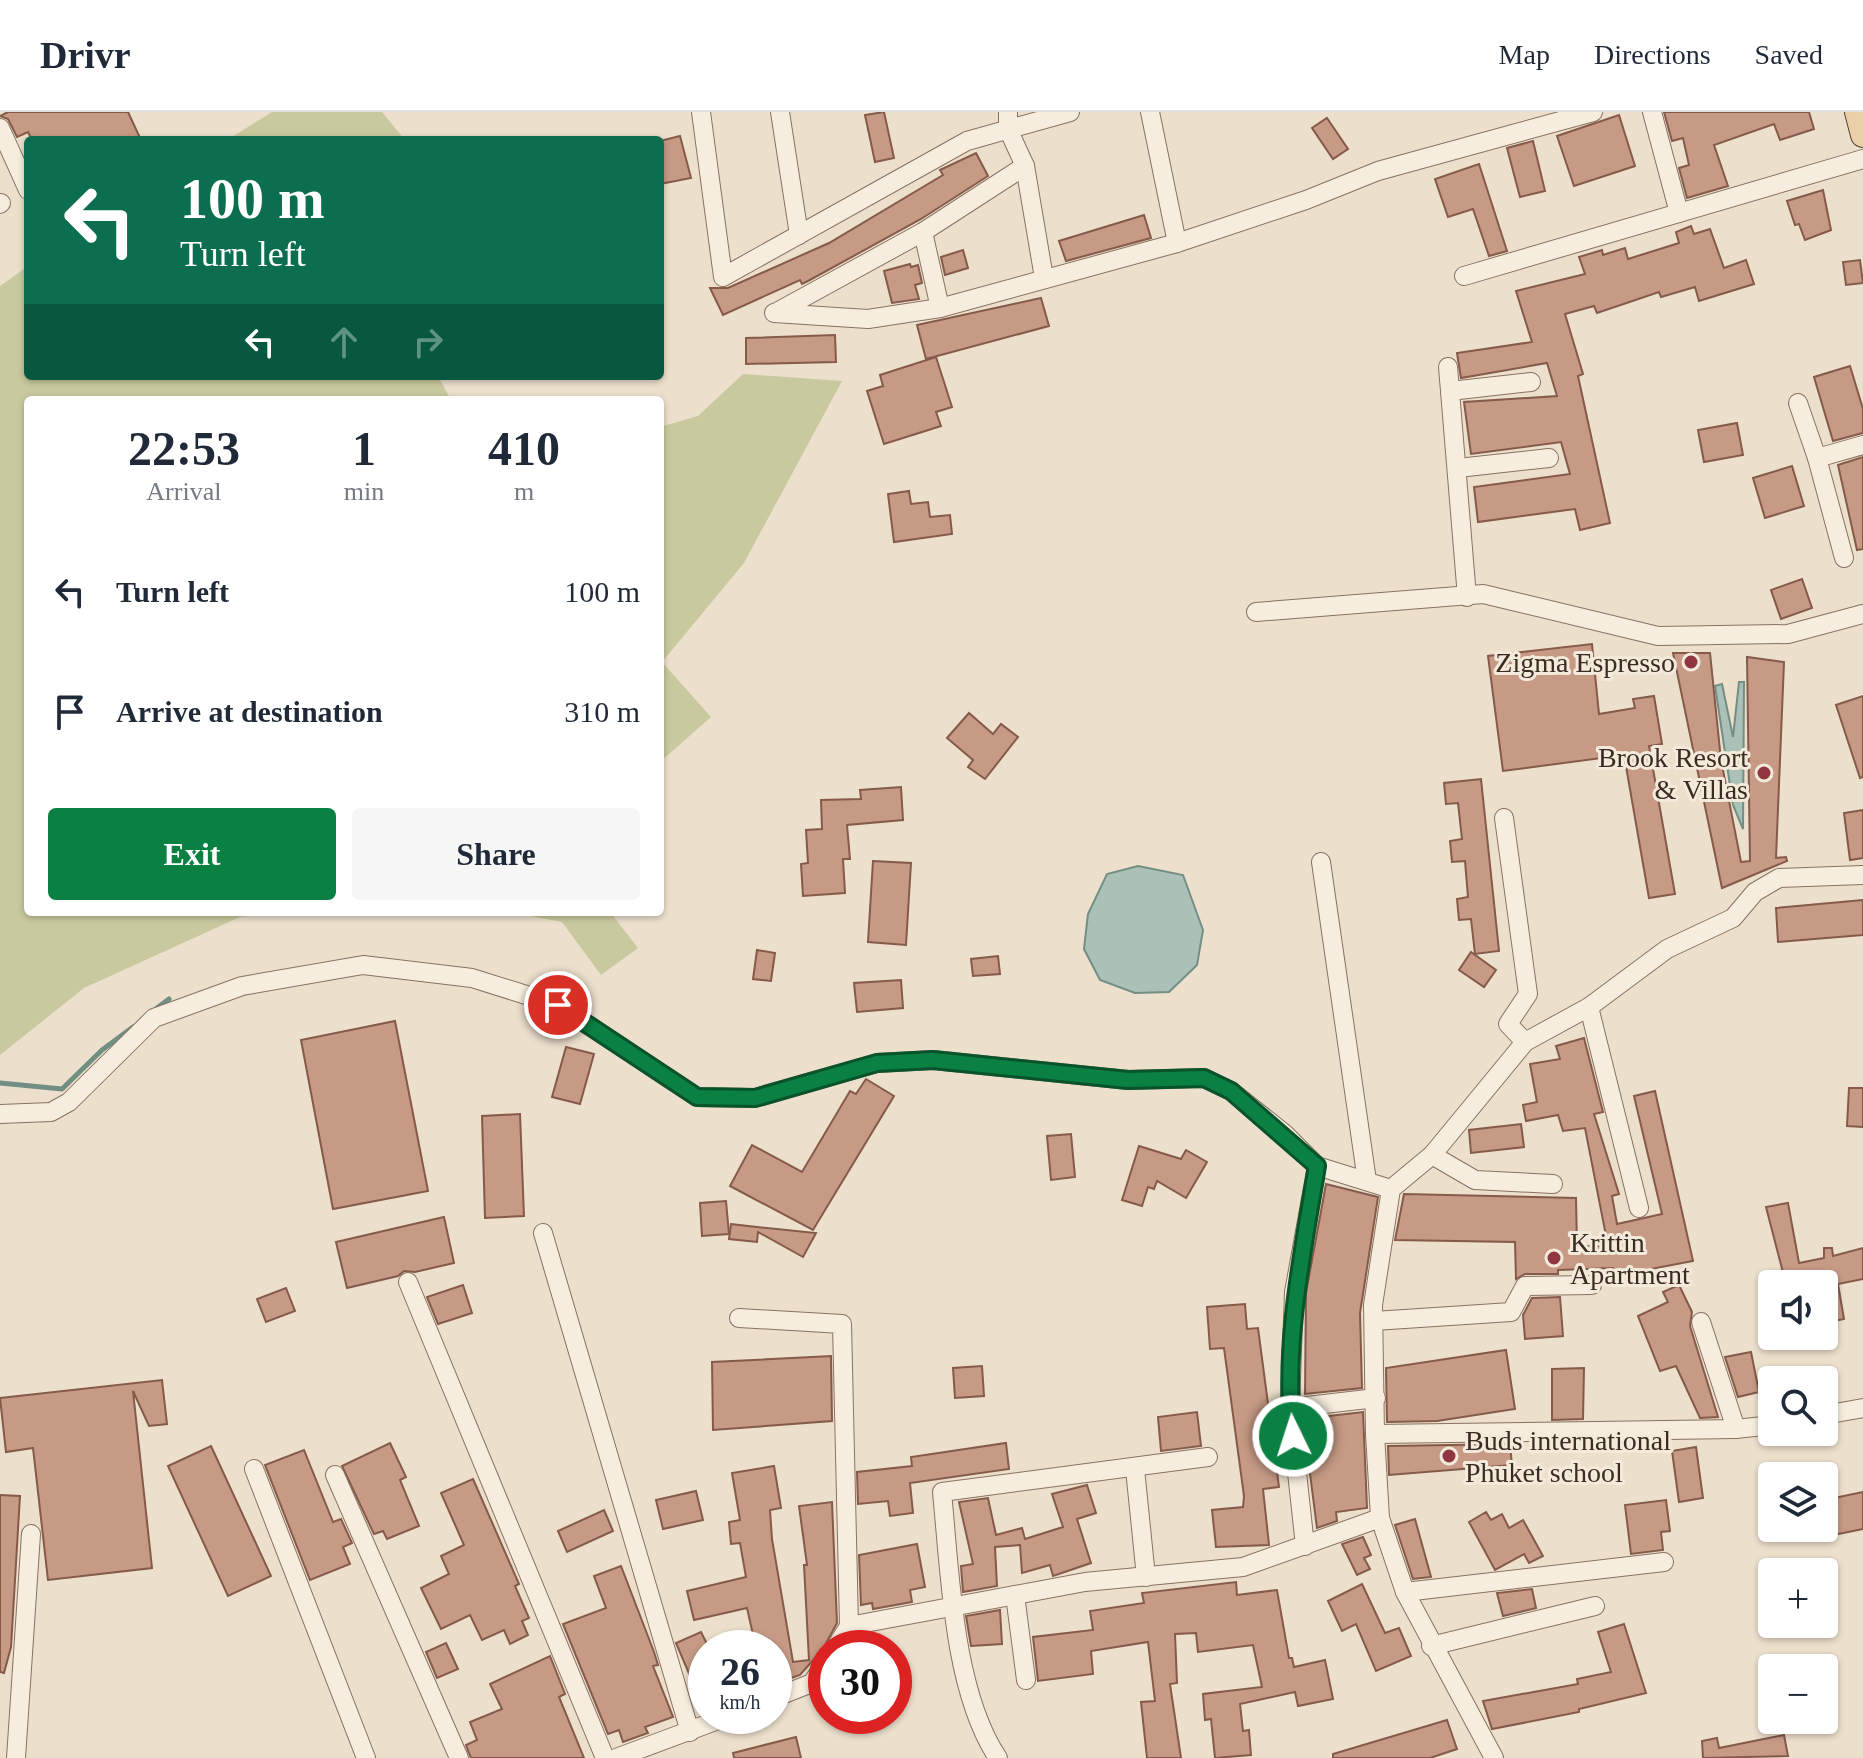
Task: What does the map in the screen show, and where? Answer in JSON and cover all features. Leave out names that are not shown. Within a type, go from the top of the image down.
[{"type":"main road","points":[[1857,112],[1863,135]]},
{"type":"street","points":[[701,112],[723,277],[1008,120],[1070,112]]},
{"type":"street","points":[[780,112],[799,235]]},
{"type":"street","points":[[1150,112],[1177,243]]},
{"type":"street","points":[[1025,166],[923,232],[774,313],[868,319],[940,308],[1177,243],[1306,200],[1378,171],[1593,112]]},
{"type":"street","points":[[1652,112],[1679,213]]},
{"type":"street","points":[[1008,120],[1025,166],[1044,278]]},
{"type":"street","points":[[0,128],[24,181]]},
{"type":"street","points":[[1464,276],[1863,159]]},
{"type":"street","points":[[923,232],[940,308]]},
{"type":"street","points":[[1448,367],[1467,597]]},
{"type":"street","points":[[1450,391],[1531,382]]},
{"type":"street","points":[[1798,403],[1817,458],[1844,558]]},
{"type":"street","points":[[1817,458],[1863,445]]},
{"type":"street","points":[[1458,468],[1549,458]]},
{"type":"street","points":[[1256,612],[1483,594],[1658,636],[1788,634],[1863,614]]},
{"type":"street","points":[[1504,818],[1528,994],[1508,1024],[1525,1042]]},
{"type":"street","points":[[1321,862],[1367,1181]]},
{"type":"street","points":[[1494,1758],[1431,1646],[1405,1592],[1380,1518],[1375,1434],[1374,1321],[1391,1189],[1432,1155],[1525,1042],[1589,1007],[1667,949],[1733,918],[1755,892],[1779,878],[1863,875]]},
{"type":"street","points":[[0,1114],[51,1112],[69,1102],[154,1018],[242,986],[363,965],[472,978],[558,1005],[697,1097],[755,1098],[877,1063],[933,1060],[1128,1080],[1204,1078],[1231,1091],[1317,1166],[1391,1189]]},
{"type":"street","points":[[1589,1007],[1639,1208]]},
{"type":"street","points":[[1432,1155],[1475,1180],[1553,1184]]},
{"type":"street","points":[[1305,1546],[1290,1408],[1294,1292],[1317,1166]]},
{"type":"street","points":[[543,1233],[688,1725]]},
{"type":"street","points":[[408,1282],[605,1758]]},
{"type":"street","points":[[1374,1321],[1511,1312],[1525,1286],[1592,1285]]},
{"type":"street","points":[[739,1318],[842,1324],[849,1626],[846,1630]]},
{"type":"street","points":[[1701,1322],[1736,1429]]},
{"type":"street","points":[[1290,1408],[1376,1398]]},
{"type":"street","points":[[1838,1412],[1863,1408]]},
{"type":"street","points":[[1375,1434],[1758,1427]]},
{"type":"street","points":[[998,1758],[982,1734],[972,1705],[954,1607],[942,1492],[1208,1457]]},
{"type":"street","points":[[254,1469],[366,1758]]},
{"type":"street","points":[[1135,1469],[1146,1577]]},
{"type":"street","points":[[335,1475],[459,1758]]},
{"type":"street","points":[[849,1626],[1085,1582],[1243,1567],[1380,1518]]},
{"type":"street","points":[[16,1758],[31,1534]]},
{"type":"street","points":[[1405,1592],[1664,1562]]},
{"type":"street","points":[[1015,1595],[1026,1680]]},
{"type":"street","points":[[1431,1646],[1595,1606]]},
{"type":"street","points":[[616,1758],[688,1733]]},
{"type":"green space","points":[[272,112],[382,112],[402,136],[233,136]]},
{"type":"green space","points":[[24,269],[24,380],[440,380],[449,396],[24,396],[24,916],[248,916],[240,917],[84,988],[0,1055],[0,286]]},
{"type":"green space","points":[[743,374],[842,381],[744,563],[664,660],[664,426],[698,416]]},
{"type":"green space","points":[[664,664],[711,717],[664,758]]},
{"type":"green space","points":[[530,916],[613,916],[638,948],[601,975],[562,922]]},
{"type":"shaded area","points":[[1739,682],[1744,682],[1743,829],[1733,805],[1715,686],[1722,684],[1733,737]]},
{"type":"shaded area","points":[[1138,866],[1183,875],[1203,930],[1197,965],[1169,992],[1135,993],[1100,980],[1084,949],[1088,914],[1107,874]]},
{"type":"building","points":[[8,112],[128,112],[139,136],[30,136],[28,132],[17,137],[8,119],[0,116]]},
{"type":"building","points":[[884,112],[894,158],[875,162],[865,115]]},
{"type":"building","points":[[1664,112],[1809,112],[1814,129],[1780,140],[1774,124],[1714,145],[1728,186],[1687,198],[1679,168],[1689,165],[1683,138],[1672,141]]},
{"type":"building","points":[[1619,115],[1635,166],[1574,186],[1557,136]]},
{"type":"building","points":[[1327,118],[1348,149],[1333,159],[1312,128]]},
{"type":"building","points":[[680,136],[691,178],[664,183],[664,140]]},
{"type":"building","points":[[1533,141],[1545,191],[1520,197],[1507,148]]},
{"type":"building","points":[[976,153],[988,176],[921,219],[802,284],[800,280],[723,315],[710,288],[728,288],[829,243],[943,175],[940,170]]},
{"type":"building","points":[[1479,164],[1507,251],[1489,256],[1473,209],[1448,217],[1435,179]]},
{"type":"building","points":[[1823,190],[1831,230],[1805,240],[1799,224],[1795,225],[1787,201]]},
{"type":"building","points":[[1144,215],[1151,238],[1066,261],[1059,241]]},
{"type":"building","points":[[1691,226],[1694,234],[1710,229],[1724,268],[1746,260],[1754,284],[1699,301],[1695,287],[1661,297],[1659,292],[1597,313],[1594,306],[1565,314],[1583,374],[1578,376],[1610,523],[1580,530],[1575,509],[1478,522],[1474,487],[1570,474],[1561,442],[1471,454],[1464,402],[1557,396],[1547,363],[1461,378],[1457,353],[1532,342],[1516,291],[1585,274],[1579,257],[1602,250],[1603,255],[1625,248],[1628,259],[1679,243],[1676,232]]},
{"type":"building","points":[[963,250],[968,268],[945,275],[941,257]]},
{"type":"building","points":[[1860,260],[1863,283],[1846,285],[1843,262]]},
{"type":"building","points":[[910,264],[911,267],[918,265],[922,283],[915,285],[919,299],[892,303],[884,271]]},
{"type":"building","points":[[1041,298],[1049,326],[926,359],[917,325]]},
{"type":"building","points":[[835,335],[836,362],[746,364],[746,338]]},
{"type":"building","points":[[936,357],[952,407],[936,412],[941,426],[884,444],[867,391],[883,386],[880,375]]},
{"type":"building","points":[[1850,366],[1863,409],[1863,433],[1833,441],[1814,377]]},
{"type":"building","points":[[1737,423],[1743,455],[1704,462],[1698,430]]},
{"type":"building","points":[[1863,457],[1863,549],[1857,550],[1838,465]]},
{"type":"building","points":[[1792,466],[1804,506],[1765,518],[1753,478]]},
{"type":"building","points":[[909,491],[911,504],[928,502],[930,517],[950,515],[952,534],[894,542],[888,494]]},
{"type":"building","points":[[1802,579],[1812,608],[1781,619],[1771,590]]},
{"type":"building","points":[[1592,644],[1599,714],[1635,708],[1633,699],[1654,696],[1662,744],[1649,746],[1675,894],[1649,898],[1624,755],[1503,771],[1488,656]]},
{"type":"building","name":"Brook Resort & Villas","points":[[1673,653],[1710,653],[1721,760],[1741,862],[1750,861],[1747,657],[1784,662],[1776,858],[1786,857],[1787,861],[1722,888]]},
{"type":"building","points":[[1863,696],[1863,777],[1860,778],[1836,705]]},
{"type":"building","points":[[969,713],[993,734],[1001,724],[1018,737],[985,779],[968,767],[973,760],[947,738]]},
{"type":"building","points":[[1481,779],[1499,951],[1475,954],[1471,919],[1459,920],[1457,899],[1468,897],[1465,861],[1452,862],[1450,841],[1462,839],[1458,803],[1446,804],[1444,783]]},
{"type":"building","points":[[901,787],[903,820],[847,825],[850,859],[843,859],[845,893],[803,896],[801,864],[808,863],[806,830],[822,829],[821,800],[861,799],[860,790]]},
{"type":"building","points":[[1863,810],[1863,858],[1850,860],[1844,813]]},
{"type":"building","points":[[873,861],[911,863],[906,945],[868,942]]},
{"type":"building","points":[[1863,900],[1863,935],[1778,942],[1776,908]]},
{"type":"building","points":[[757,950],[775,953],[771,981],[753,979]]},
{"type":"building","points":[[1471,952],[1496,970],[1484,987],[1459,970]]},
{"type":"building","points":[[998,956],[1000,974],[973,976],[971,959]]},
{"type":"building","points":[[901,980],[903,1008],[857,1012],[854,983]]},
{"type":"building","points":[[395,1021],[428,1191],[333,1209],[301,1040]]},
{"type":"building","points":[[1584,1038],[1603,1112],[1594,1114],[1619,1194],[1612,1196],[1617,1224],[1662,1214],[1634,1096],[1655,1091],[1693,1261],[1614,1276],[1613,1268],[1558,1270],[1558,1274],[1525,1274],[1516,1279],[1515,1242],[1395,1240],[1404,1194],[1576,1198],[1577,1246],[1608,1246],[1585,1128],[1563,1131],[1558,1115],[1526,1121],[1523,1105],[1537,1102],[1530,1064],[1560,1059],[1556,1046]]},
{"type":"building","points":[[566,1047],[594,1054],[580,1104],[552,1097]]},
{"type":"building","points":[[866,1079],[894,1096],[813,1230],[730,1186],[752,1145],[802,1172],[850,1091],[856,1094]]},
{"type":"building","points":[[1849,1088],[1863,1088],[1863,1127],[1847,1126]]},
{"type":"building","points":[[520,1114],[524,1216],[485,1218],[482,1116]]},
{"type":"building","points":[[1521,1124],[1524,1147],[1471,1153],[1469,1130]]},
{"type":"building","points":[[1071,1134],[1075,1177],[1051,1180],[1047,1136]]},
{"type":"building","points":[[1139,1146],[1181,1159],[1186,1150],[1207,1162],[1186,1198],[1157,1181],[1154,1189],[1148,1187],[1142,1206],[1122,1200]]},
{"type":"building","points":[[1326,1184],[1378,1197],[1360,1313],[1362,1388],[1305,1394],[1306,1293]]},
{"type":"building","points":[[726,1201],[729,1234],[702,1236],[700,1203]]},
{"type":"building","points":[[1788,1203],[1799,1263],[1824,1258],[1824,1248],[1832,1248],[1833,1256],[1863,1248],[1863,1279],[1838,1284],[1838,1270],[1782,1270],[1766,1207]]},
{"type":"building","points":[[444,1217],[454,1263],[415,1272],[404,1271],[398,1276],[347,1288],[336,1242]]},
{"type":"building","points":[[731,1224],[816,1233],[803,1257],[758,1232],[757,1242],[729,1239]]},
{"type":"building","points":[[1838,1284],[1844,1319],[1838,1320]]},
{"type":"building","points":[[463,1285],[472,1313],[438,1324],[427,1297]]},
{"type":"building","points":[[1679,1285],[1692,1312],[1690,1326],[1718,1417],[1700,1418],[1676,1366],[1660,1371],[1638,1316],[1668,1302],[1663,1292]]},
{"type":"building","points":[[286,1288],[295,1311],[266,1322],[257,1299]]},
{"type":"building","points":[[1560,1297],[1563,1336],[1525,1339],[1523,1315],[1532,1298]]},
{"type":"building","points":[[1245,1304],[1247,1329],[1258,1328],[1279,1487],[1263,1489],[1269,1545],[1216,1547],[1212,1510],[1243,1507],[1244,1496],[1224,1348],[1210,1349],[1207,1307]]},
{"type":"building","points":[[1506,1350],[1515,1409],[1437,1421],[1387,1422],[1386,1368]]},
{"type":"building","points":[[1751,1352],[1758,1392],[1738,1397],[1725,1357]]},
{"type":"building","points":[[831,1356],[832,1421],[713,1430],[712,1362]]},
{"type":"building","points":[[982,1366],[984,1396],[955,1398],[953,1368]]},
{"type":"building","points":[[1584,1368],[1583,1419],[1552,1420],[1552,1369]]},
{"type":"building","points":[[162,1380],[167,1424],[149,1426],[133,1391],[152,1568],[48,1580],[33,1448],[6,1452],[0,1398]]},
{"type":"building","points":[[1197,1412],[1201,1446],[1161,1451],[1158,1417]]},
{"type":"building","points":[[1363,1412],[1367,1508],[1336,1512],[1337,1521],[1317,1528],[1303,1419]]},
{"type":"building","points":[[390,1443],[406,1477],[400,1480],[419,1526],[387,1539],[383,1531],[374,1534],[342,1466]]},
{"type":"building","points":[[1006,1443],[1009,1469],[910,1483],[913,1513],[890,1516],[888,1501],[858,1504],[857,1472],[912,1466],[911,1457]]},
{"type":"building","name":"Buds international Phuket school","points":[[1510,1444],[1512,1465],[1389,1475],[1388,1446]]},
{"type":"building","points":[[211,1446],[271,1576],[228,1596],[168,1466]]},
{"type":"building","points":[[1696,1447],[1703,1498],[1679,1502],[1672,1451]]},
{"type":"building","points":[[304,1450],[333,1522],[341,1519],[352,1543],[343,1547],[350,1564],[310,1580],[265,1465]]},
{"type":"building","points":[[774,1466],[781,1508],[770,1510],[772,1539],[788,1630],[752,1630],[747,1608],[694,1620],[687,1591],[746,1577],[740,1543],[731,1544],[729,1522],[740,1520],[732,1473]]},
{"type":"building","points":[[473,1479],[519,1584],[515,1586],[529,1618],[522,1621],[528,1635],[510,1644],[504,1630],[482,1640],[470,1615],[441,1629],[421,1588],[449,1574],[441,1556],[464,1545],[441,1493]]},
{"type":"building","points":[[1087,1485],[1096,1513],[1077,1519],[1091,1563],[1053,1576],[1050,1565],[1022,1573],[1020,1545],[995,1547],[997,1586],[963,1592],[961,1566],[973,1564],[959,1502],[988,1498],[996,1535],[1022,1528],[1025,1539],[1063,1527],[1052,1494]]},
{"type":"building","points":[[696,1491],[703,1520],[663,1529],[656,1500]]},
{"type":"building","points":[[1863,1492],[1863,1529],[1838,1534],[1838,1497]]},
{"type":"building","points":[[0,1495],[20,1496],[11,1647],[4,1673],[0,1672]]},
{"type":"building","points":[[1666,1500],[1670,1531],[1661,1532],[1663,1550],[1631,1554],[1625,1505]]},
{"type":"building","points":[[832,1502],[837,1623],[833,1630],[808,1630],[808,1641],[804,1565],[807,1565],[799,1506]]},
{"type":"building","points":[[604,1510],[613,1531],[567,1552],[558,1531]]},
{"type":"building","points":[[1486,1512],[1491,1520],[1502,1514],[1509,1528],[1523,1520],[1543,1556],[1529,1563],[1524,1554],[1495,1570],[1469,1522]]},
{"type":"building","points":[[1415,1519],[1431,1577],[1413,1579],[1395,1525]]},
{"type":"building","points":[[1363,1537],[1371,1555],[1364,1558],[1370,1569],[1357,1575],[1342,1544]]},
{"type":"building","points":[[917,1544],[925,1587],[910,1590],[912,1602],[873,1609],[872,1603],[861,1605],[859,1555]]},
{"type":"building","points":[[621,1566],[654,1652],[658,1665],[653,1666],[673,1717],[645,1727],[648,1733],[623,1742],[619,1730],[608,1734],[563,1624],[606,1608],[594,1576]]},
{"type":"building","points":[[1236,1582],[1237,1595],[1277,1590],[1289,1658],[1292,1658],[1294,1667],[1325,1660],[1333,1699],[1298,1706],[1295,1692],[1240,1704],[1243,1731],[1249,1730],[1251,1755],[1215,1758],[1211,1719],[1205,1720],[1203,1694],[1262,1687],[1253,1645],[1198,1652],[1196,1633],[1175,1634],[1177,1683],[1170,1684],[1181,1758],[1147,1758],[1141,1702],[1155,1701],[1148,1642],[1091,1651],[1093,1674],[1038,1681],[1033,1637],[1093,1630],[1090,1611],[1144,1603],[1142,1593]]},
{"type":"building","points":[[1362,1584],[1385,1633],[1399,1628],[1411,1656],[1376,1671],[1356,1624],[1342,1631],[1328,1601]]},
{"type":"building","points":[[1532,1589],[1536,1608],[1503,1616],[1497,1593]]},
{"type":"building","points":[[1000,1610],[1002,1644],[971,1646],[966,1616]]},
{"type":"building","points":[[1624,1624],[1646,1693],[1579,1709],[1579,1712],[1492,1729],[1483,1701],[1578,1684],[1577,1679],[1611,1672],[1598,1632]]},
{"type":"building","points":[[688,1638],[688,1671],[676,1643]]},
{"type":"building","points":[[446,1643],[458,1669],[437,1678],[426,1652]]},
{"type":"building","points":[[550,1656],[565,1694],[559,1697],[584,1758],[471,1758],[466,1745],[477,1740],[470,1722],[502,1709],[490,1684]]},
{"type":"building","points":[[792,1656],[793,1662],[808,1660],[808,1666],[800,1675],[792,1678]]},
{"type":"building","points":[[1447,1720],[1457,1749],[1430,1758],[1333,1758],[1333,1754]]},
{"type":"building","points":[[1784,1735],[1788,1756],[1703,1758],[1702,1741],[1717,1738],[1719,1748]]},
{"type":"building","points":[[796,1737],[801,1758],[734,1758],[733,1753]]},
{"type":"waterway","points":[[157,1008],[169,999]]},
{"type":"waterway","points":[[0,1083],[62,1089],[102,1050],[133,1027]]},
{"type":"place","name":"Zigma Espresso","points":[[1691,662]]},
{"type":"place","name":"Brook Resort & Villas","points":[[1764,773]]},
{"type":"place","name":"Krittin Apartment","points":[[1554,1258]]},
{"type":"place","name":"Buds international Phuket school","points":[[1449,1456]]},
{"type":"route","points":[[558,1005],[697,1097],[755,1098],[877,1063],[933,1060],[1128,1080],[1204,1078],[1231,1091],[1285,1134],[1317,1166],[1294,1292],[1290,1408],[1293,1436]]}]
